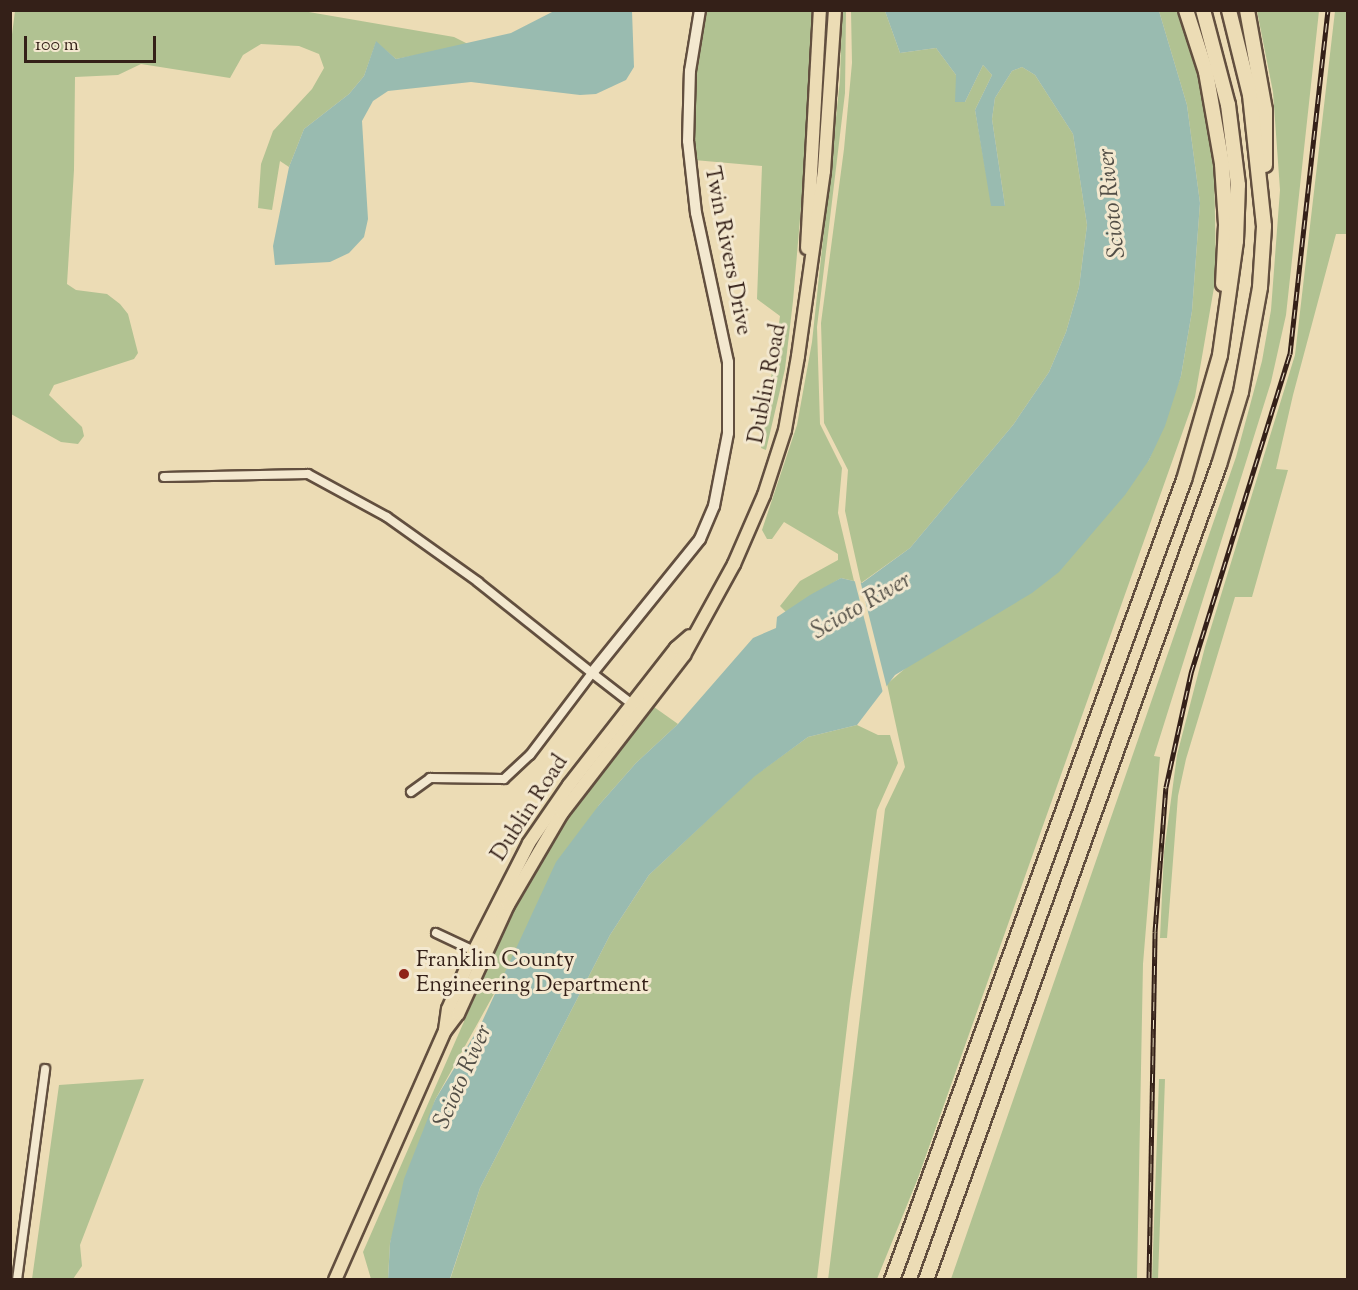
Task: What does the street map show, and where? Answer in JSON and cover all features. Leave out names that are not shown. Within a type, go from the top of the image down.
[{"type":"highway","points":[[1186,10],[1206,72],[1222,164],[1226,225],[1220,355]]},
{"type":"highway","points":[[891,1280],[1184,480],[1220,355],[1236,241],[1238,185],[1228,105],[1203,10]]},
{"type":"highway","points":[[1229,10],[1250,95],[1263,197]]},
{"type":"highway","points":[[926,1280],[1219,465],[1241,392],[1260,287],[1267,139],[1247,10]]},
{"type":"highway","points":[[936,1280],[951,1208]]},
{"type":"main road","name":"Dublin Road","points":[[808,267],[806,225],[818,97],[820,10]]},
{"type":"main road","name":"Dublin Road","points":[[335,1280],[445,1031],[458,1014],[508,905],[562,813],[684,654],[693,633],[738,555],[779,450],[798,356],[808,267],[824,171],[835,10]]},
{"type":"main road","name":"Dublin Road","points":[[445,1031],[448,1010],[474,951],[529,843],[632,704],[676,648],[693,633]]},
{"type":"street","name":"Twin Rivers Drive","points":[[592,673],[700,538],[714,506],[728,433],[728,362],[696,213],[688,141],[690,71],[700,10]]},
{"type":"street","points":[[164,477],[308,474],[387,517],[478,582],[632,704]]},
{"type":"street","points":[[411,792],[430,778],[504,778],[530,755],[592,673]]},
{"type":"street","points":[[436,933],[474,951]]},
{"type":"street","points":[[17,1280],[45,1069]]},
{"type":"green space","points":[[15,11],[303,11],[454,37],[470,45],[396,59],[376,42],[364,76],[349,94],[304,129],[289,167],[280,161],[272,210],[258,208],[261,164],[273,131],[312,89],[324,68],[319,54],[299,46],[261,44],[243,55],[230,78],[141,64],[118,75],[75,77],[74,170],[67,284],[76,290],[107,294],[120,304],[128,314],[138,353],[134,359],[54,385],[49,395],[82,427],[84,436],[78,444],[61,442],[11,414],[10,50]]},
{"type":"green space","points":[[707,11],[814,11],[813,66],[793,301],[785,369],[766,450],[761,448],[780,316],[757,299],[762,166],[694,160],[696,77]]},
{"type":"green space","points":[[842,11],[846,11],[845,93],[817,327],[820,424],[842,468],[838,513],[854,581],[841,578],[786,612],[780,606],[800,581],[838,560],[838,554],[784,522],[772,539],[767,539],[762,530],[797,425],[812,342],[840,80]]},
{"type":"green space","points":[[851,11],[885,11],[900,53],[936,48],[956,75],[965,102],[983,65],[992,75],[975,110],[992,206],[1005,206],[992,119],[995,98],[1012,71],[1022,67],[1035,75],[1073,134],[1087,225],[1079,287],[1066,332],[1049,372],[1013,425],[910,548],[861,583],[845,511],[848,470],[824,423],[821,323],[844,149],[852,63]]},
{"type":"green space","points":[[1159,11],[1178,11],[1199,80],[1214,158],[1216,276],[1195,397],[918,1178],[877,1279],[828,1280],[885,809],[905,767],[887,684],[1149,460],[1181,376],[1192,311],[1200,203],[1187,105]]},
{"type":"green space","points":[[1257,11],[1319,11],[1286,315],[1271,382],[1154,756],[1160,757],[1143,964],[1137,1279],[951,1279],[1236,457],[1262,361],[1271,310],[1280,190],[1273,92]]},
{"type":"green space","points":[[1335,11],[1347,11],[1347,234],[1336,234],[1293,395],[1276,469],[1288,470],[1252,597],[1235,597],[1186,759],[1178,796],[1167,938],[1160,938],[1164,852],[1177,755],[1205,647],[1295,355]]},
{"type":"green space","points":[[654,707],[678,724],[636,763],[599,805],[435,1100],[390,1243],[388,1279],[371,1279],[363,1252],[512,912],[572,808]]},
{"type":"green space","points":[[857,725],[878,735],[890,735],[898,763],[877,810],[850,1001],[817,1279],[450,1280],[480,1188],[610,935],[649,875],[754,776],[808,737]]},
{"type":"green space","points":[[144,1079],[80,1245],[82,1266],[73,1279],[32,1279],[59,1085]]},
{"type":"green space","points":[[1159,1079],[1165,1079],[1158,1279],[1152,1280]]},
{"type":"water","points":[[554,11],[632,11],[634,67],[626,80],[596,94],[580,95],[471,82],[388,91],[373,101],[362,121],[368,219],[364,237],[349,253],[330,262],[275,265],[273,246],[289,167],[304,129],[349,94],[364,76],[376,41],[396,59],[511,33]]},
{"type":"water","name":"Scioto River","points":[[885,11],[1159,11],[1187,105],[1200,203],[1192,311],[1181,376],[1165,426],[1149,460],[1125,495],[1059,572],[1032,593],[895,675],[857,725],[808,737],[755,776],[649,875],[610,935],[480,1188],[450,1279],[388,1280],[390,1243],[404,1179],[435,1100],[481,1024],[556,862],[599,805],[636,763],[678,724],[753,638],[776,628],[777,617],[810,595],[841,578],[862,583],[910,548],[1013,425],[1049,372],[1066,332],[1079,287],[1087,225],[1073,134],[1035,75],[1022,67],[1012,71],[995,98],[992,119],[1005,206],[991,206],[975,110],[992,75],[983,65],[965,102],[955,102],[956,75],[936,48],[900,53]]},
{"type":"pier","points":[[854,578],[860,580],[887,688],[883,693]]},
{"type":"railway","points":[[1149,1280],[1155,932],[1166,787],[1191,673],[1290,354],[1328,10]]},
{"type":"place","name":"Franklin County Engineering Department","points":[[404,974]]}]
